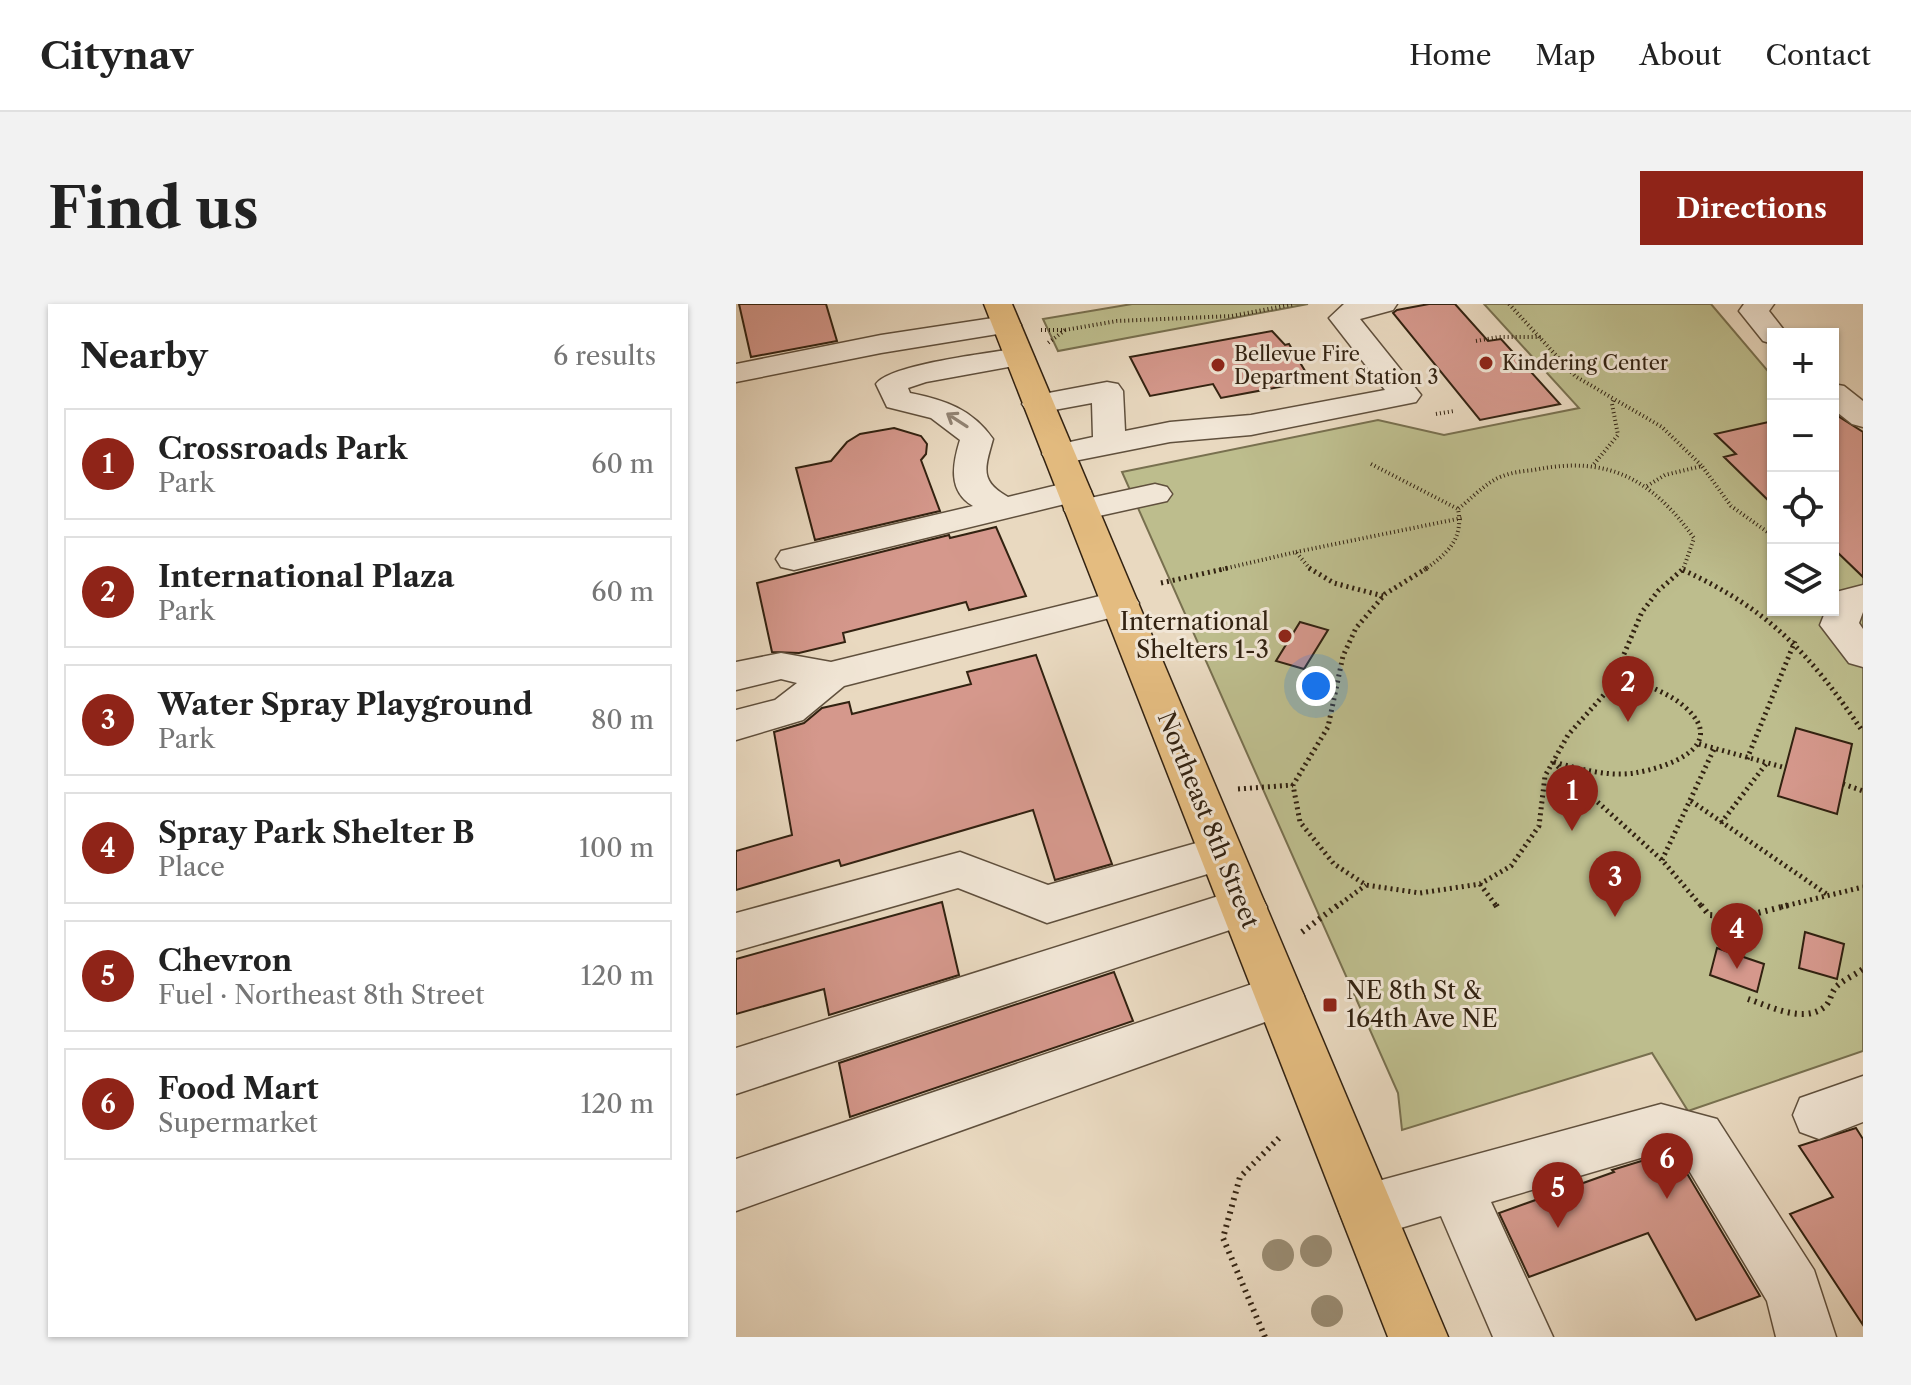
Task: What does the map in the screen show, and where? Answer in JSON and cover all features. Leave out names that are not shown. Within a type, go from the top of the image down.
[{"type":"main road","name":"Northeast 8th Street","points":[[1017,325],[1038,404],[1418,1337]]},
{"type":"lane","points":[[1071,485],[1110,444],[1170,432],[1251,425],[1405,395],[1344,318],[1356,309],[1383,304]]},
{"type":"lane","points":[[1760,304],[1753,311],[1767,328]]},
{"type":"lane","points":[[736,373],[881,344],[1017,325]]},
{"type":"lane","points":[[1004,509],[977,494],[968,470],[977,439],[963,419],[928,405],[898,400],[891,384],[920,374],[1017,325]]},
{"type":"lane","points":[[1038,404],[1107,391],[1110,444]]},
{"type":"lane","points":[[1839,398],[1863,417]]},
{"type":"lane","points":[[794,559],[1004,509],[1071,485],[1155,494]]},
{"type":"lane","points":[[1863,597],[1849,600],[1839,625],[1863,654]]},
{"type":"lane","points":[[736,725],[789,710],[831,676],[1120,603]]},
{"type":"lane","points":[[736,676],[781,666],[831,676]]},
{"type":"lane","points":[[736,932],[960,870],[1047,904],[1221,853]]},
{"type":"lane","points":[[736,1071],[1244,907]]},
{"type":"lane","points":[[736,1185],[1279,996]]},
{"type":"lane","points":[[1367,1211],[1661,1128],[1698,1136],[1793,1290],[1806,1337]]},
{"type":"lane","points":[[1455,1184],[1523,1337]]},
{"type":"path","points":[[1017,325],[1065,330],[1117,321],[1232,316],[1295,304]]},
{"type":"path","points":[[1509,304],[1575,376],[1614,399],[1646,412],[1680,439],[1731,506],[1767,532]]},
{"type":"path","points":[[1017,325],[1053,342],[1065,330]]},
{"type":"path","points":[[1476,341],[1499,337],[1541,337]]},
{"type":"path","points":[[1594,464],[1618,435],[1612,404],[1614,399]]},
{"type":"path","points":[[1436,414],[1454,411]]},
{"type":"path","points":[[1371,464],[1458,509],[1462,518],[1461,535],[1450,550],[1383,596],[1352,630],[1339,660],[1328,727],[1293,785],[1300,822],[1334,864],[1366,885],[1420,893],[1480,884],[1511,866],[1539,826],[1545,776],[1568,735],[1609,689],[1642,612],[1658,591],[1683,570],[1689,560],[1694,538],[1676,511],[1647,486],[1594,464],[1557,465],[1501,476],[1458,509]]},
{"type":"path","points":[[1647,486],[1665,475],[1702,466]]},
{"type":"path","points":[[1161,583],[1462,518]]},
{"type":"path","points":[[1296,552],[1307,571],[1331,584],[1383,596]]},
{"type":"path","points":[[1683,570],[1725,587],[1795,641],[1824,673],[1863,732]]},
{"type":"path","points":[[1747,759],[1795,641]]},
{"type":"path","points":[[1553,762],[1590,771],[1631,773],[1678,763],[1699,744],[1702,733],[1699,721],[1676,698],[1642,683]]},
{"type":"path","points":[[1699,744],[1786,768]]},
{"type":"path","points":[[1662,860],[1714,749]]},
{"type":"path","points":[[1553,762],[1662,860],[1709,915],[1742,917],[1863,887]]},
{"type":"path","points":[[1721,823],[1766,764]]},
{"type":"path","points":[[1843,784],[1863,791]]},
{"type":"path","points":[[1238,789],[1293,785]]},
{"type":"path","points":[[1691,801],[1828,896]]},
{"type":"path","points":[[1480,884],[1499,910]]},
{"type":"path","points":[[1302,932],[1366,885]]},
{"type":"path","points":[[1748,999],[1804,1014],[1821,1012],[1832,1003],[1835,988],[1863,969]]},
{"type":"path","points":[[1265,1337],[1223,1238],[1240,1177],[1280,1137]]},
{"type":"green space","points":[[1132,304],[1308,304],[1058,351],[1043,319]]},
{"type":"green space","points":[[1484,304],[1711,304],[1767,370],[1767,616],[1839,616],[1839,435],[1863,457],[1863,1051],[1688,1111],[1652,1053],[1402,1130],[1398,1093],[1122,472],[1378,420],[1444,435],[1579,408]]},
{"type":"building","points":[[739,304],[826,304],[837,341],[751,357]]},
{"type":"building","name":"Kindering Center","points":[[1429,304],[1455,304],[1488,341],[1501,339],[1560,404],[1480,420],[1393,313]]},
{"type":"building","name":"Bellevue Fire Department Station 3","points":[[1272,331],[1285,345],[1289,344],[1311,381],[1221,398],[1213,384],[1150,396],[1130,357]]},
{"type":"building","points":[[1839,417],[1863,432],[1863,577],[1839,554]]},
{"type":"building","points":[[1767,422],[1767,499],[1724,457],[1736,454],[1715,434]]},
{"type":"building","points":[[894,428],[921,436],[927,444],[926,454],[921,460],[940,511],[815,540],[796,468],[831,461],[847,442],[860,434]]},
{"type":"building","points":[[996,527],[1026,596],[969,610],[966,602],[843,633],[845,642],[799,653],[772,652],[757,583],[949,535],[950,538]]},
{"type":"building","points":[[1300,622],[1328,630],[1304,669],[1276,661]]},
{"type":"building","points":[[1036,655],[1112,864],[1055,880],[1033,810],[841,866],[839,860],[736,890],[736,851],[792,835],[774,732],[804,723],[822,708],[849,702],[852,714],[971,684],[967,672]]},
{"type":"building","points":[[1796,728],[1852,744],[1837,814],[1778,796]]},
{"type":"building","points":[[942,902],[959,975],[829,1015],[824,989],[736,1014],[736,959]]},
{"type":"building","points":[[1805,932],[1844,944],[1837,979],[1799,968]]},
{"type":"building","points":[[1717,948],[1764,964],[1757,992],[1710,975]]},
{"type":"building","points":[[1114,972],[1133,1021],[850,1117],[839,1063]]},
{"type":"building","points":[[1856,1128],[1863,1139],[1863,1325],[1790,1214],[1833,1197],[1799,1146]]},
{"type":"building","points":[[1661,1155],[1679,1160],[1760,1296],[1696,1320],[1648,1233],[1529,1277],[1499,1213]]},
{"type":"place","name":"Kindering Center","points":[[1486,363]]},
{"type":"place","name":"Bellevue Fire Department Station 3","points":[[1218,365]]},
{"type":"place","name":"International Shelters 1-3","points":[[1285,636]]},
{"type":"place","name":"International Plaza","points":[[1628,722]]},
{"type":"place","name":"Crossroads Park","points":[[1572,831]]},
{"type":"place","name":"Water Spray Playground","points":[[1615,917]]},
{"type":"place","name":"Spray Park Shelter B","points":[[1737,969]]},
{"type":"place","name":"NE 8th St & 164th Ave NE","points":[[1330,1005]]},
{"type":"place","name":"Food Mart","points":[[1667,1199]]},
{"type":"place","name":"Chevron","points":[[1558,1228]]}]
